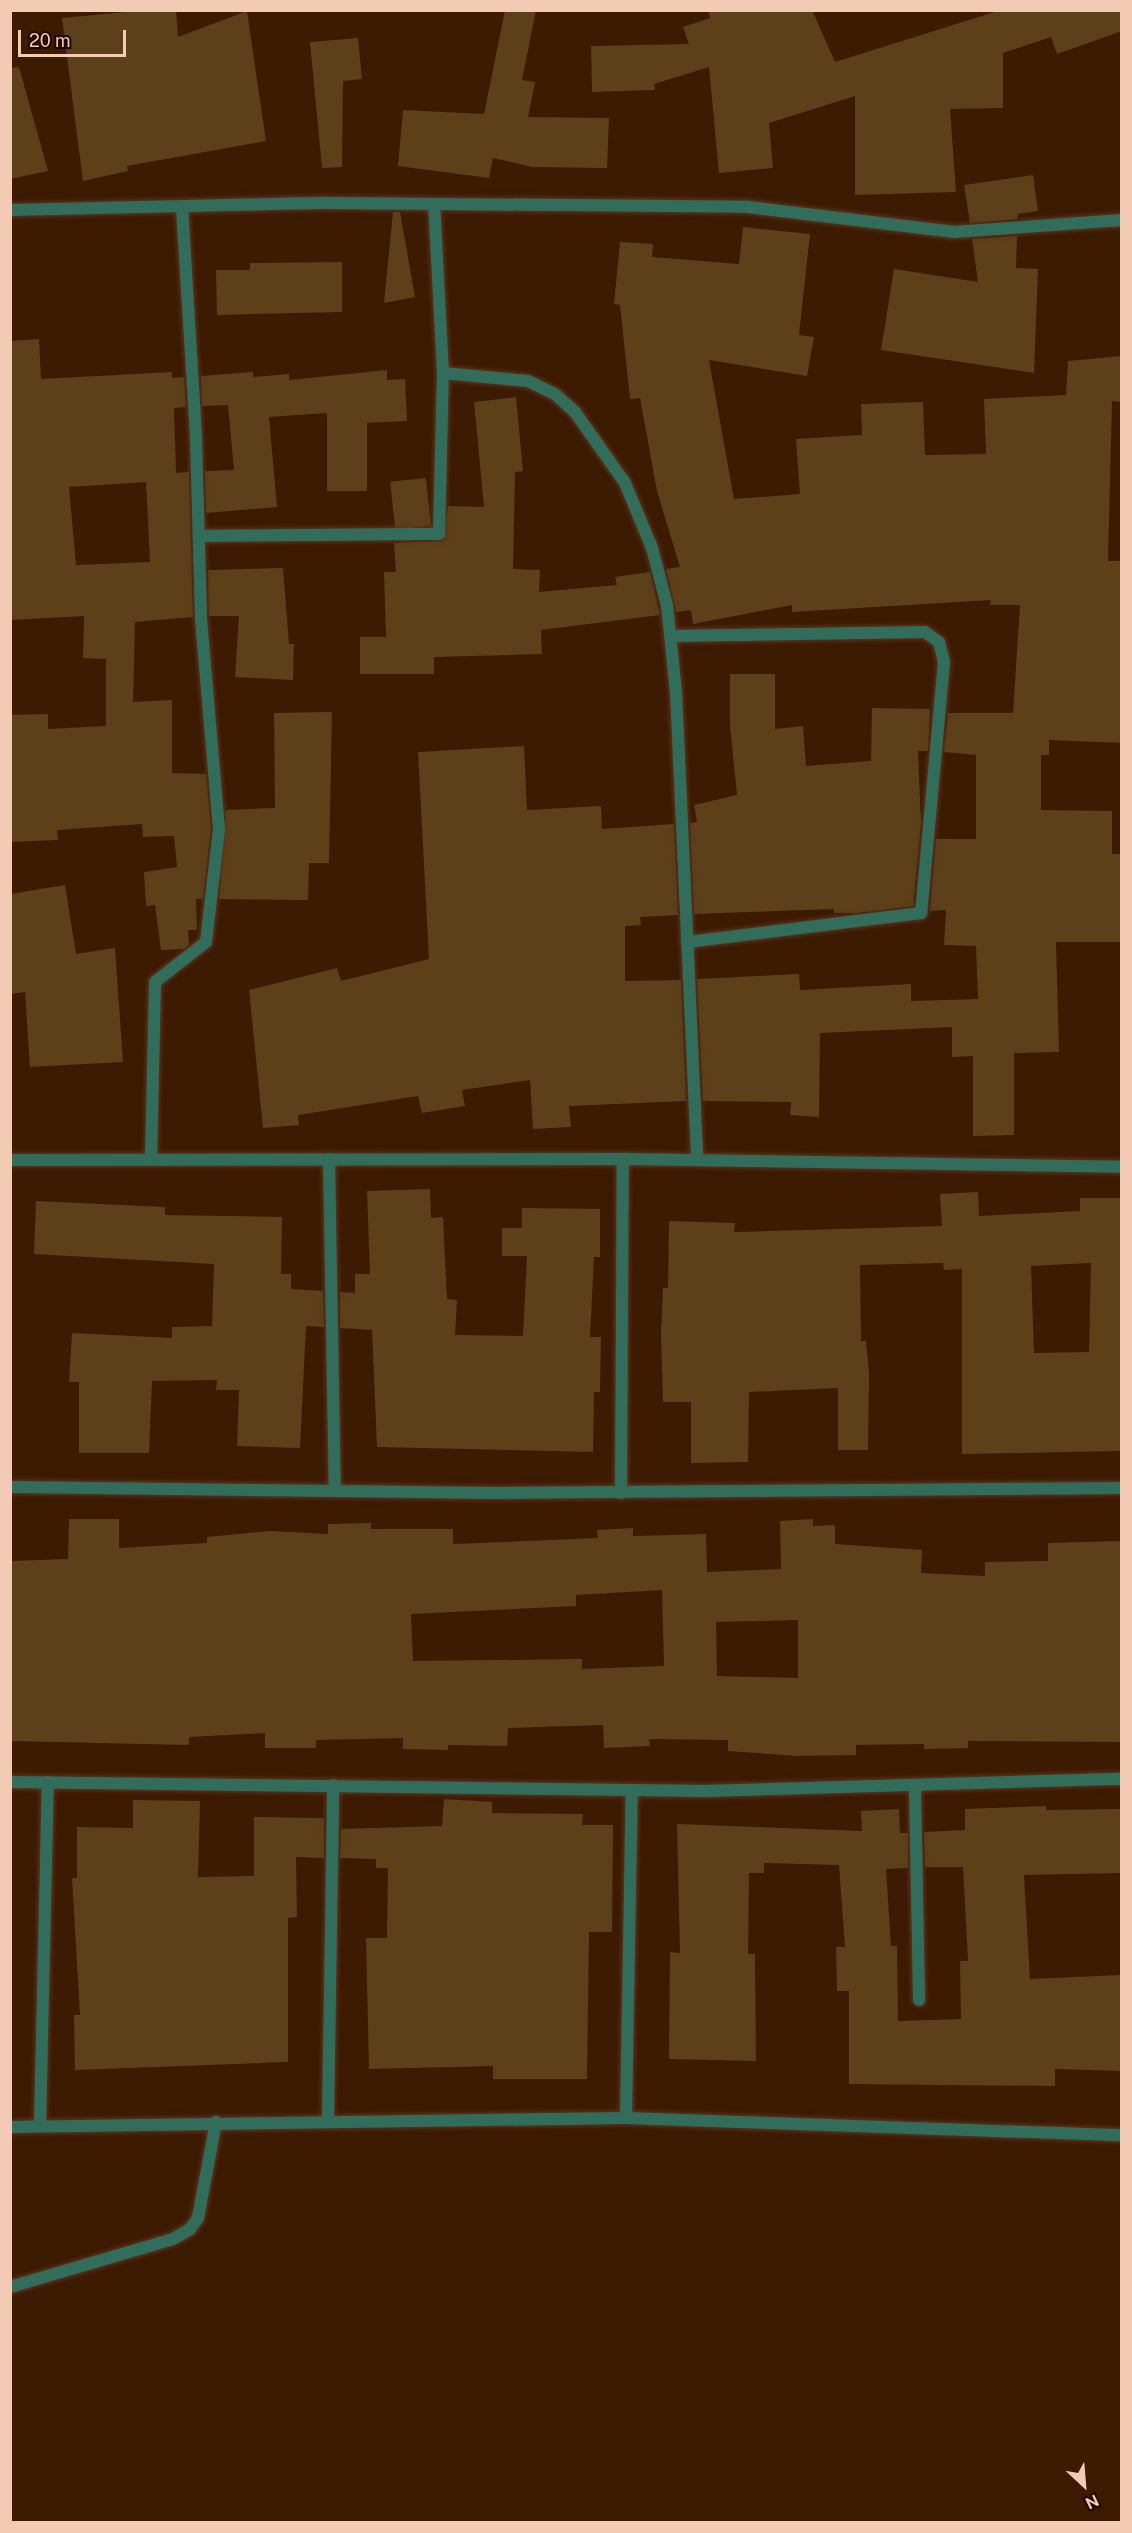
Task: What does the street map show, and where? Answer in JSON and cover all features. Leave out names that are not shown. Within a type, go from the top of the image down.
[{"type":"street","points":[[200,536],[440,534],[443,373],[434,204]]},
{"type":"street","points":[[10,210],[434,204],[748,207],[954,232],[1122,220]]},
{"type":"street","points":[[151,1160],[155,982],[206,942],[219,829],[201,628],[200,536],[182,208]]},
{"type":"street","points":[[443,373],[528,381],[555,394],[575,412],[625,483],[652,548],[671,636],[697,1160]]},
{"type":"street","points":[[671,636],[925,632],[939,642],[944,662],[921,913],[687,942]]},
{"type":"street","points":[[329,1159],[335,1491]]},
{"type":"street","points":[[10,1160],[622,1159],[1122,1167]]},
{"type":"street","points":[[621,1493],[622,1159]]},
{"type":"street","points":[[10,1487],[621,1493],[1122,1488]]},
{"type":"street","points":[[10,1782],[632,1790],[915,1788],[1122,1779]]},
{"type":"street","points":[[40,2126],[48,1782]]},
{"type":"street","points":[[328,2119],[333,1785]]},
{"type":"street","points":[[915,1788],[919,2000]]},
{"type":"street","points":[[626,2118],[632,1790]]},
{"type":"street","points":[[10,2127],[328,2119],[626,2118],[1122,2136]]},
{"type":"street","points":[[10,2287],[173,2239],[190,2229],[198,2218],[216,2122]]},
{"type":"building","points":[[148,10],[176,10],[178,37],[247,11],[266,141],[127,166],[128,171],[83,181],[62,18]]},
{"type":"building","points":[[505,10],[536,10],[522,80],[535,82],[528,117],[609,118],[607,168],[533,167],[493,158],[489,178],[398,166],[403,110],[484,114]]},
{"type":"building","points":[[708,10],[812,10],[835,62],[1001,10],[1122,10],[1122,31],[1057,54],[1051,37],[1003,53],[1003,108],[950,109],[956,192],[855,195],[855,96],[769,123],[773,168],[719,173],[709,67],[654,84],[655,90],[592,92],[591,46],[689,44],[683,27],[710,18]]},
{"type":"building","points":[[358,38],[362,79],[343,81],[342,167],[322,168],[310,42]]},
{"type":"building","points":[[19,67],[48,171],[10,179],[10,68]]},
{"type":"building","points":[[1033,175],[1038,211],[1018,214],[1017,219],[970,223],[964,185]]},
{"type":"building","points":[[393,212],[400,212],[415,297],[384,303]]},
{"type":"building","points":[[743,227],[810,234],[799,335],[814,337],[807,376],[709,360],[734,499],[800,494],[796,439],[862,435],[861,404],[923,402],[925,455],[986,454],[984,399],[1066,395],[1068,361],[1122,356],[1122,402],[1112,401],[1108,561],[1122,561],[1122,743],[1049,740],[1049,755],[1041,755],[1041,810],[1112,811],[1112,854],[1122,854],[1122,942],[1056,942],[1059,1052],[1014,1053],[1014,1135],[973,1136],[973,1056],[952,1057],[952,1027],[820,1033],[819,1117],[790,1115],[791,1102],[703,1101],[697,979],[799,974],[800,990],[911,984],[911,1001],[978,999],[976,946],[944,945],[946,910],[930,911],[936,839],[976,839],[976,755],[944,752],[948,713],[1013,713],[1020,605],[990,605],[991,600],[792,612],[792,605],[693,624],[691,610],[676,612],[666,569],[680,567],[657,491],[640,398],[630,399],[620,305],[614,304],[620,242],[653,244],[652,257],[739,264]]},
{"type":"building","points":[[1017,236],[1016,268],[1038,269],[1034,373],[881,350],[894,269],[978,282],[972,239]]},
{"type":"building","points":[[342,262],[342,312],[217,315],[216,270],[250,270],[250,263]]},
{"type":"building","points":[[39,339],[41,379],[172,372],[172,378],[184,377],[186,407],[174,408],[176,473],[189,472],[193,617],[135,622],[133,702],[172,700],[172,773],[206,774],[211,829],[203,899],[196,899],[197,930],[188,930],[189,945],[184,949],[161,950],[155,905],[146,906],[144,872],[177,867],[174,836],[143,837],[142,824],[57,830],[58,840],[10,842],[10,715],[48,714],[48,729],[106,726],[106,659],[83,658],[84,616],[10,620],[10,341]],"holes":[[[146,482],[150,562],[76,565],[69,487]]]},
{"type":"building","points":[[387,370],[387,380],[405,379],[407,421],[367,423],[367,491],[327,491],[327,413],[269,417],[277,507],[206,513],[205,471],[234,470],[228,405],[202,406],[201,376],[253,372],[253,377],[289,374],[289,380]]},
{"type":"building","points":[[516,397],[523,471],[515,472],[513,569],[540,570],[539,592],[617,585],[615,577],[650,572],[660,615],[541,630],[542,654],[434,657],[434,674],[360,674],[360,637],[386,637],[384,572],[396,572],[394,543],[443,541],[448,506],[484,507],[474,402]]},
{"type":"building","points":[[426,478],[431,526],[395,530],[390,482]]},
{"type":"building","points":[[283,568],[289,644],[294,644],[293,680],[235,677],[239,616],[209,616],[208,570]]},
{"type":"building","points":[[730,674],[775,674],[775,729],[803,726],[806,766],[871,761],[872,708],[930,709],[928,751],[918,751],[921,823],[913,906],[856,913],[834,913],[834,909],[694,914],[690,823],[697,822],[694,805],[737,795],[730,725]]},
{"type":"building","points":[[332,712],[329,863],[309,863],[308,900],[219,899],[226,810],[275,808],[274,713]]},
{"type":"building","points":[[524,746],[527,810],[601,806],[602,829],[674,824],[678,915],[640,917],[641,925],[625,926],[625,981],[681,980],[686,1101],[569,1106],[571,1127],[533,1129],[530,1080],[462,1090],[465,1106],[422,1113],[418,1096],[298,1115],[299,1125],[263,1128],[249,990],[337,968],[341,981],[429,959],[418,752]]},
{"type":"building","points":[[65,885],[76,954],[115,948],[123,1062],[30,1067],[25,992],[10,994],[10,894]]},
{"type":"building","points":[[430,1189],[431,1218],[443,1217],[447,1299],[457,1300],[455,1335],[523,1336],[527,1256],[502,1256],[502,1228],[522,1228],[522,1208],[600,1209],[600,1257],[594,1257],[590,1337],[601,1337],[600,1392],[594,1392],[593,1452],[377,1447],[372,1330],[340,1328],[340,1292],[355,1293],[355,1274],[370,1274],[367,1191]]},
{"type":"building","points":[[978,1192],[979,1216],[1080,1211],[1080,1198],[1122,1198],[1122,1451],[962,1454],[962,1269],[944,1270],[943,1263],[860,1265],[861,1341],[866,1341],[869,1373],[868,1450],[838,1450],[838,1388],[749,1392],[748,1462],[691,1463],[691,1402],[663,1402],[661,1334],[663,1288],[668,1288],[669,1221],[735,1223],[734,1232],[942,1226],[940,1194]],"holes":[[[1091,1263],[1089,1352],[1034,1353],[1031,1266]]]},
{"type":"building","points":[[36,1201],[165,1207],[165,1215],[282,1217],[281,1274],[291,1274],[291,1289],[323,1291],[324,1327],[306,1326],[300,1448],[237,1446],[239,1390],[216,1390],[217,1380],[152,1381],[149,1453],[79,1453],[79,1382],[69,1382],[72,1333],[172,1338],[172,1327],[212,1326],[214,1264],[34,1254]]},
{"type":"building","points":[[69,1519],[119,1519],[119,1548],[207,1543],[207,1537],[270,1531],[328,1534],[328,1524],[371,1523],[371,1529],[453,1529],[453,1544],[598,1538],[597,1530],[633,1528],[633,1536],[706,1534],[707,1572],[781,1569],[780,1521],[813,1519],[813,1526],[835,1525],[835,1544],[922,1550],[921,1573],[985,1576],[985,1562],[1048,1561],[1048,1543],[1122,1541],[1122,1742],[968,1741],[968,1748],[924,1749],[924,1744],[856,1745],[856,1755],[798,1756],[728,1751],[728,1740],[649,1739],[650,1746],[604,1748],[603,1725],[508,1728],[507,1746],[448,1745],[448,1750],[403,1749],[403,1738],[316,1740],[316,1748],[265,1748],[265,1733],[189,1737],[189,1745],[10,1741],[10,1561],[68,1559]],"holes":[[[662,1590],[664,1666],[582,1669],[582,1659],[413,1661],[411,1614],[576,1606],[576,1595]],[[798,1620],[798,1678],[717,1676],[716,1622]]]},
{"type":"building","points":[[444,1799],[492,1802],[492,1813],[583,1814],[582,1825],[613,1825],[612,1932],[589,1932],[587,2079],[493,2079],[493,2066],[369,2069],[366,1938],[387,1938],[388,1868],[376,1868],[376,1859],[340,1858],[341,1829],[442,1826]]},
{"type":"building","points":[[133,1800],[200,1801],[198,1877],[254,1876],[254,1817],[324,1818],[324,1858],[296,1857],[297,1917],[288,1918],[288,2062],[75,2070],[74,2015],[80,2015],[72,1878],[77,1878],[77,1827],[133,1828]]},
{"type":"building","points":[[1046,1806],[1046,1810],[1122,1809],[1122,1873],[1024,1875],[1030,1979],[1122,1975],[1122,2071],[1055,2069],[1055,2086],[849,2084],[849,1991],[837,1991],[836,1947],[845,1947],[839,1865],[764,1863],[764,1873],[749,1873],[748,1954],[755,1954],[756,2061],[669,2059],[670,1952],[680,1953],[677,1824],[862,1831],[861,1811],[899,1809],[900,1833],[908,1833],[908,1868],[886,1869],[891,1946],[897,1946],[898,2021],[961,2019],[960,1961],[968,1961],[963,1867],[925,1867],[924,1832],[965,1830],[965,1809]]}]
